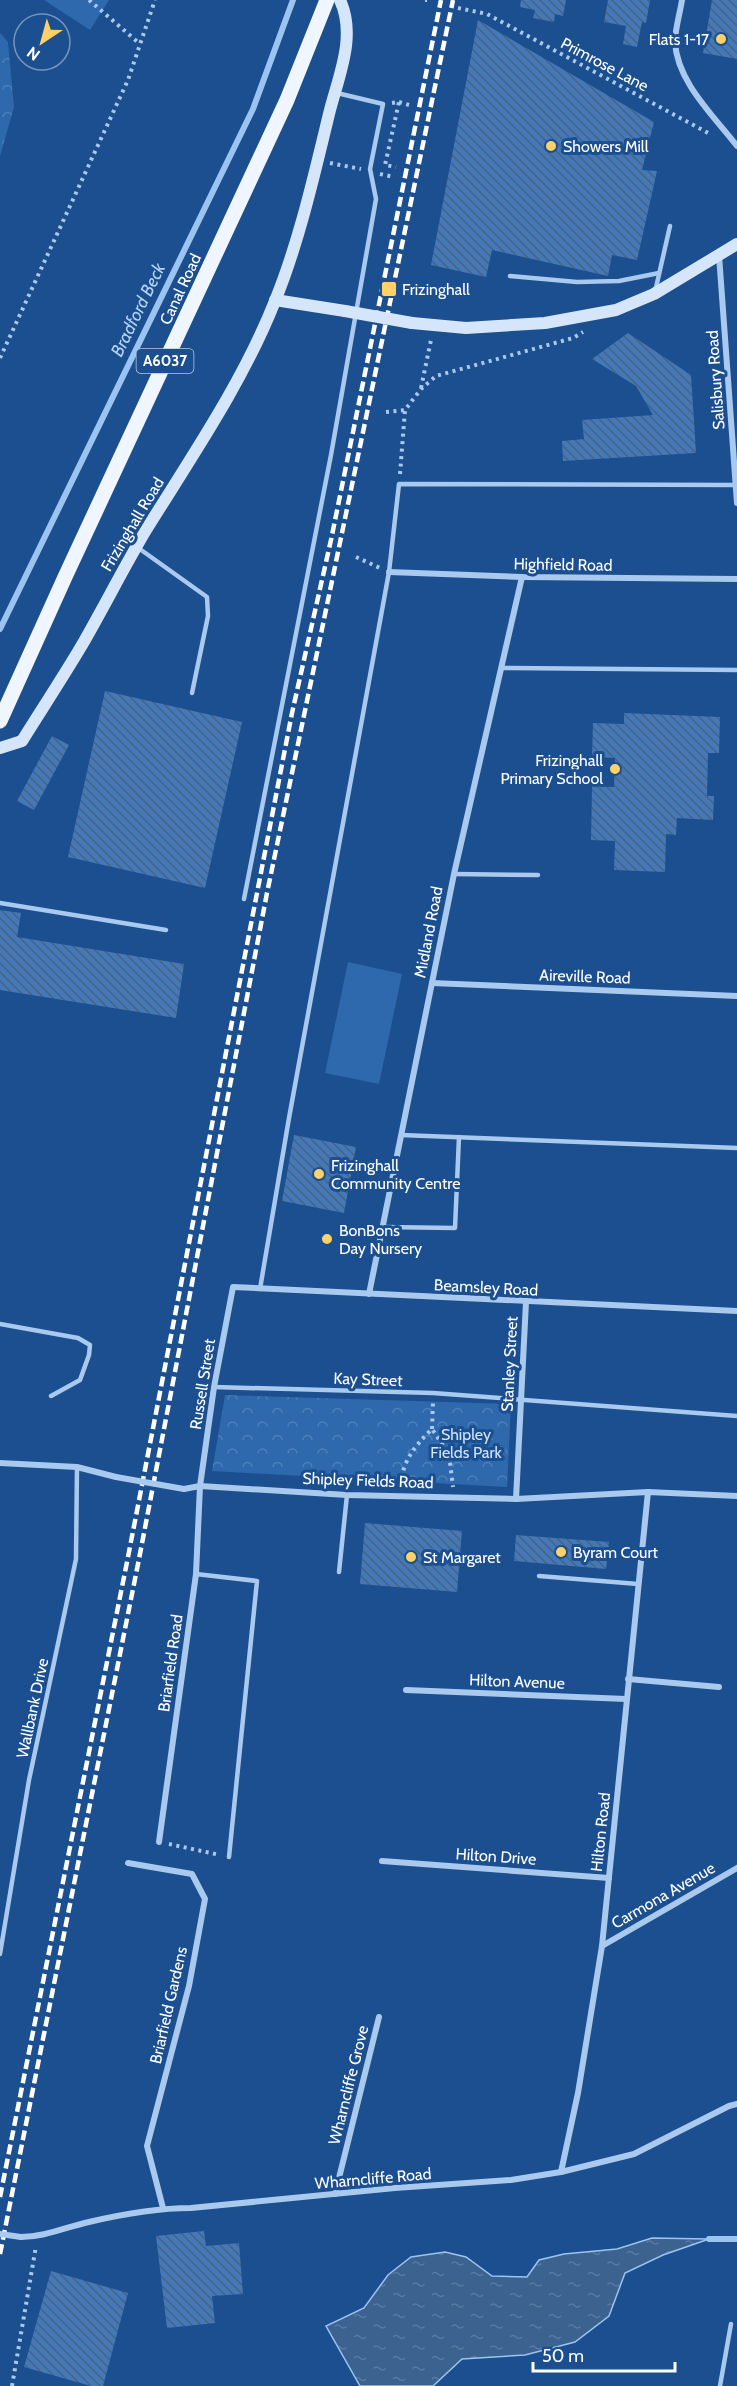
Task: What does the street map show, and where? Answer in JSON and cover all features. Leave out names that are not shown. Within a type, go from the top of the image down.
[{"type":"main road","name":"Canal Road","points":[[0,722],[70,566],[288,100],[327,0]]},
{"type":"street","name":"Frizinghall Road","points":[[0,748],[22,741],[82,645],[136,546],[224,403],[260,336],[276,300],[314,172],[349,37],[340,0]]},
{"type":"street","points":[[682,0],[675,39],[677,59],[689,84],[737,146]]},
{"type":"street","points":[[276,300],[412,323],[466,328],[545,322],[616,310],[654,294],[737,244]]},
{"type":"street","name":"Salisbury Road","points":[[719,255],[737,503]]},
{"type":"street","name":"Highfield Road","points":[[389,572],[522,577],[737,579]]},
{"type":"street","name":"Midland Road","points":[[369,1294],[454,874],[522,577]]},
{"type":"street","name":"Aireville Road","points":[[432,983],[737,996]]},
{"type":"street","name":"Beamsley Road","points":[[233,1287],[737,1311]]},
{"type":"street","name":"Russell Street","points":[[200,1486],[214,1387],[233,1287]]},
{"type":"street","name":"Stanley Street","points":[[516,1499],[526,1302]]},
{"type":"street","name":"Shipley Fields Road","points":[[0,1463],[77,1467],[116,1478],[184,1489],[200,1486],[347,1495],[399,1494],[516,1499],[648,1492],[737,1496]]},
{"type":"street","name":"Briarfield Road","points":[[159,1842],[196,1574],[200,1486]]},
{"type":"street","name":"Hilton Road","points":[[561,2172],[578,2092],[602,1946],[648,1492]]},
{"type":"street","points":[[628,1679],[719,1687]]},
{"type":"street","name":"Hilton Avenue","points":[[406,1690],[626,1699]]},
{"type":"street","name":"Hilton Drive","points":[[382,1861],[609,1878]]},
{"type":"street","name":"Briarfield Gardens","points":[[128,1863],[192,1874],[205,1899],[189,1986],[147,2146],[163,2208]]},
{"type":"street","name":"Carmona Avenue","points":[[602,1946],[737,1868]]},
{"type":"street","name":"Wharncliffe Grove","points":[[335,2194],[379,2017]]},
{"type":"street","name":"Wharncliffe Road","points":[[0,2234],[38,2237],[87,2222],[163,2208],[191,2208],[511,2180],[561,2172],[634,2154],[737,2104]]},
{"type":"lane","points":[[244,899],[376,199],[370,169],[384,104],[334,92]]},
{"type":"lane","points":[[654,294],[670,226]]},
{"type":"lane","points":[[510,276],[577,282],[619,281],[659,273]]},
{"type":"lane","points":[[260,1289],[389,572],[399,484],[736,485]]},
{"type":"lane","points":[[136,546],[207,597],[208,616],[192,693]]},
{"type":"lane","points":[[501,669],[737,670]]},
{"type":"lane","points":[[454,874],[538,875]]},
{"type":"lane","points":[[0,903],[165,930]]},
{"type":"lane","points":[[401,1136],[737,1148]]},
{"type":"lane","points":[[383,1227],[455,1228],[459,1137]]},
{"type":"lane","points":[[0,1324],[78,1338],[90,1345],[80,1380],[51,1396]]},
{"type":"lane","name":"Kay Street","points":[[214,1387],[433,1393],[737,1416]]},
{"type":"lane","name":"Wallbank Drive","points":[[0,1954],[30,1780],[76,1559],[77,1467]]},
{"type":"lane","points":[[339,1572],[347,1495]]},
{"type":"lane","points":[[196,1574],[257,1581],[229,1857]]},
{"type":"lane","points":[[538,1576],[638,1584]]},
{"type":"lane","points":[[720,2386],[731,2324]]},
{"type":"path","points":[[89,0],[140,44]]},
{"type":"path","points":[[0,358],[128,80],[154,0]]},
{"type":"path","name":"Primrose Lane","points":[[458,8],[487,14],[716,137]]},
{"type":"path","points":[[396,167],[385,165],[399,102]]},
{"type":"path","points":[[384,104],[399,102],[409,105]]},
{"type":"path","points":[[377,173],[394,177]]},
{"type":"path","points":[[399,484],[405,411],[421,389],[436,376],[573,338],[590,327]]},
{"type":"path","points":[[421,389],[428,357]]},
{"type":"path","points":[[386,412],[405,411]]},
{"type":"path","points":[[356,557],[389,572]]},
{"type":"path","points":[[433,1393],[432,1429],[449,1454],[454,1496]]},
{"type":"path","points":[[399,1494],[403,1466],[418,1443],[432,1429]]},
{"type":"path","points":[[159,1842],[229,1857]]},
{"type":"path","points":[[12,2386],[38,2237]]},
{"type":"green space","points":[[44,0],[109,0],[90,30],[72,18],[72,12],[62,12]]},
{"type":"green space","points":[[0,33],[8,42],[14,107],[0,156]]},
{"type":"green space","points":[[348,962],[402,974],[379,1084],[325,1073]]},
{"type":"green space","name":"Shipley Fields Park","points":[[225,1395],[511,1404],[507,1487],[212,1471]]},
{"type":"water","points":[[652,2238],[709,2239],[663,2255],[625,2273],[609,2316],[575,2342],[525,2355],[462,2359],[433,2386],[360,2386],[326,2326],[364,2308],[388,2275],[411,2257],[445,2252],[466,2257],[492,2276],[527,2277],[539,2260],[564,2254],[617,2249]]},
{"type":"building","points":[[521,0],[566,0],[563,16],[555,14],[554,22],[533,18],[535,10],[520,7]]},
{"type":"building","points":[[608,0],[650,0],[646,23],[642,22],[637,47],[623,44],[626,26],[604,22]]},
{"type":"building","name":"Flats 1-17","points":[[712,0],[737,0],[737,59],[703,53]]},
{"type":"building","name":"Showers Mill","points":[[478,20],[654,122],[642,170],[657,171],[637,260],[612,255],[608,276],[492,250],[486,277],[431,265]]},
{"type":"building","points":[[628,333],[691,375],[696,453],[563,461],[562,441],[584,439],[582,420],[653,415],[636,386],[592,359]]},
{"type":"building","points":[[105,691],[242,722],[205,888],[68,857]]},
{"type":"building","points":[[624,713],[720,717],[719,753],[708,753],[707,796],[714,796],[713,820],[677,818],[676,835],[666,834],[665,872],[614,870],[615,841],[591,840],[592,786],[614,787],[615,758],[592,757],[593,723],[624,724]]},
{"type":"building","points":[[52,736],[69,745],[34,810],[17,801]]},
{"type":"building","points":[[0,910],[21,913],[17,937],[184,964],[176,1018],[0,990]]},
{"type":"building","name":"Frizinghall Community Centre","points":[[294,1135],[356,1147],[344,1213],[282,1201]]},
{"type":"building","name":"St Margaret","points":[[365,1523],[462,1531],[457,1592],[360,1584]]},
{"type":"building","name":"Byram Court","points":[[516,1535],[609,1542],[606,1569],[514,1561]]},
{"type":"building","points":[[204,2231],[206,2246],[239,2243],[243,2294],[212,2296],[215,2323],[167,2328],[156,2236]]},
{"type":"building","points":[[51,2271],[128,2293],[103,2386],[91,2386],[24,2367]]},
{"type":"waterway","name":"Bradford Beck","points":[[0,629],[253,109],[293,0]]},
{"type":"waterway","points":[[709,2239],[737,2239]]},
{"type":"railway","points":[[0,2197],[128,1557],[292,713],[331,540],[441,0]]},
{"type":"railway","points":[[0,2254],[139,1559],[267,893],[453,0]]},
{"type":"place","name":"Flats 1-17","points":[[721,39]]},
{"type":"place","name":"Showers Mill","points":[[551,146]]},
{"type":"place","name":"Frizinghall","points":[[389,289]]},
{"type":"place","name":"Frizinghall Primary School","points":[[615,769]]},
{"type":"place","name":"Frizinghall Community Centre","points":[[319,1174]]},
{"type":"place","name":"BonBons Day Nursery","points":[[327,1239]]},
{"type":"place","name":"Byram Court","points":[[561,1552]]},
{"type":"place","name":"St Margaret","points":[[411,1557]]}]
